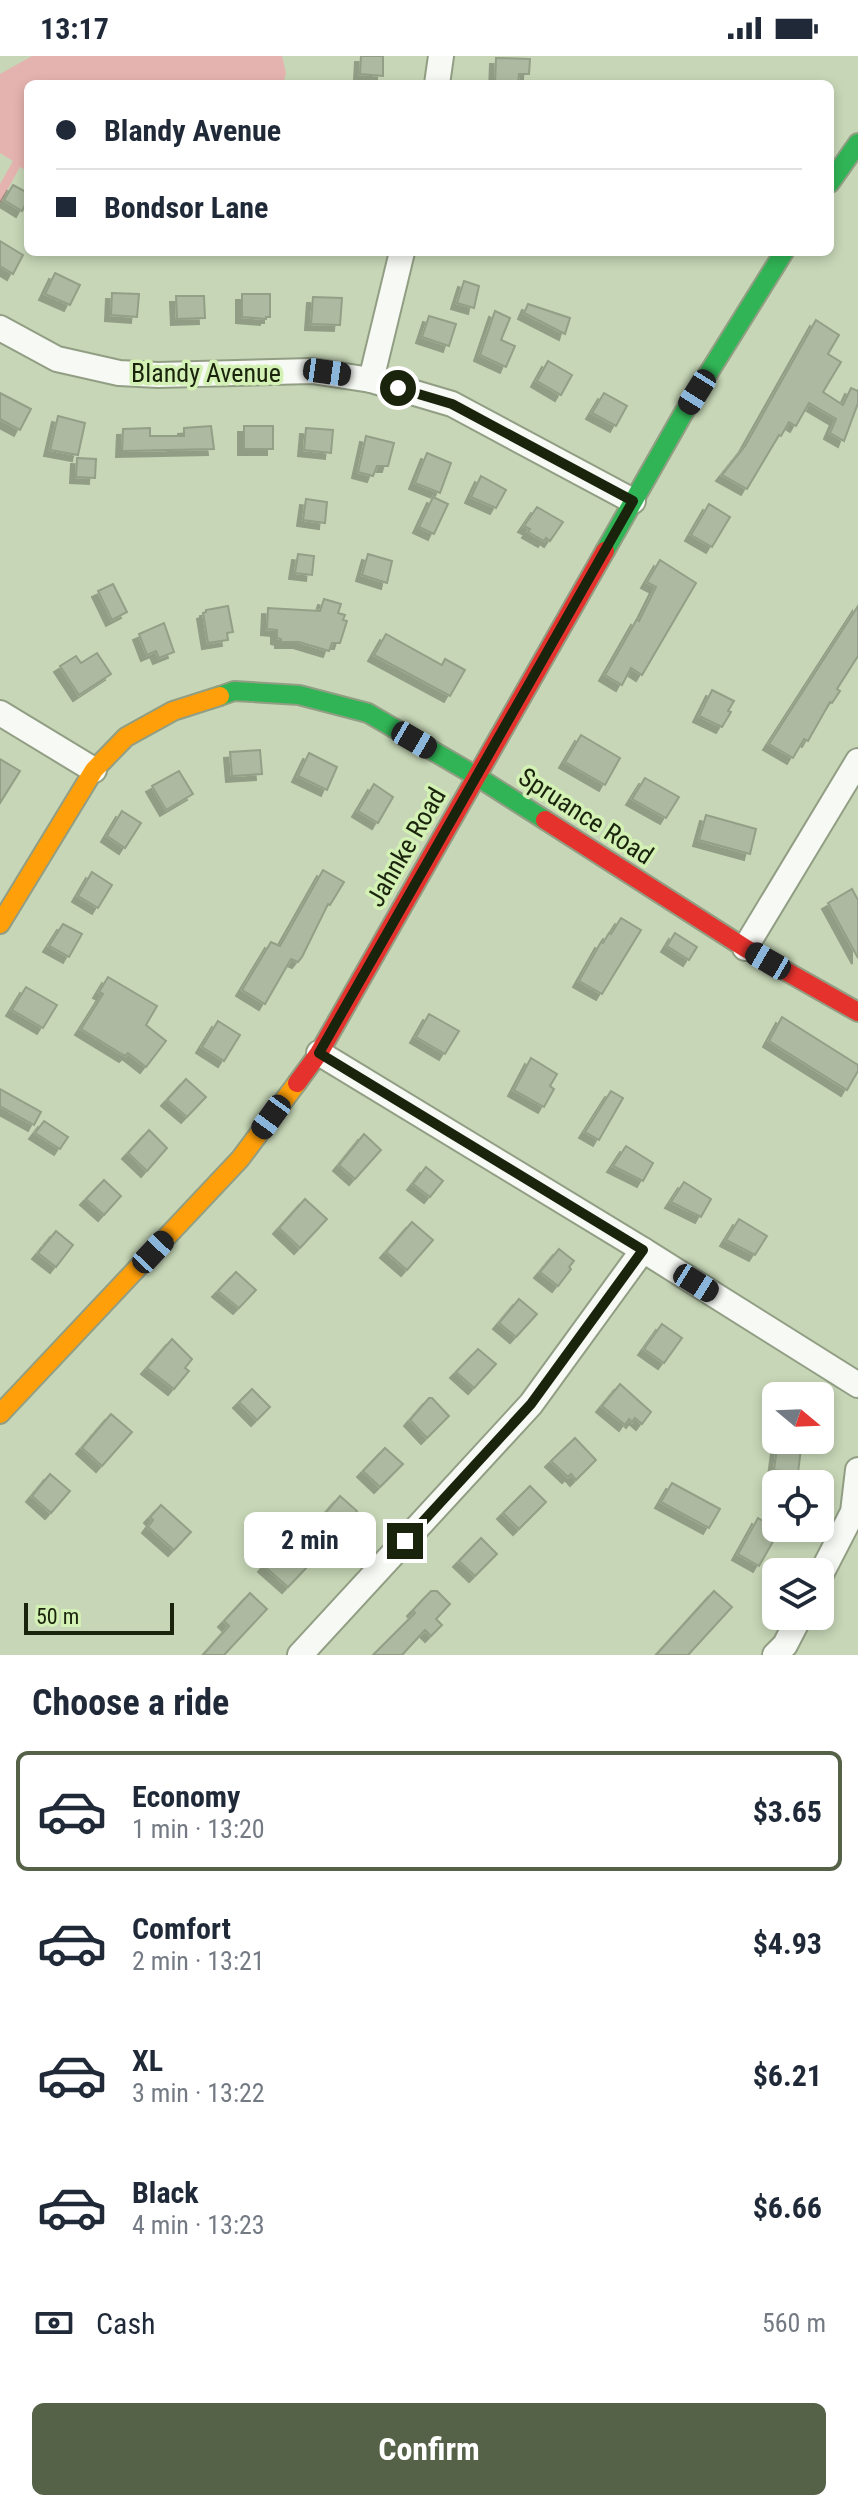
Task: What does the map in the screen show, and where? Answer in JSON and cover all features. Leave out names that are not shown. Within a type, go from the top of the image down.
[{"type":"main road","points":[[834,177],[858,143]]},
{"type":"main road","name":"Jahnke Road","points":[[0,1414],[240,1159],[319,1053],[683,414],[782,256]]},
{"type":"main road","name":"Spruance Road","points":[[0,924],[94,770],[126,737],[173,711],[234,691],[299,695],[368,713],[476,776],[745,948],[858,1012]]},
{"type":"street","points":[[438,80],[441,56]]},
{"type":"street","points":[[371,380],[401,256]]},
{"type":"street","name":"Blandy Avenue","points":[[0,328],[57,359],[119,373],[158,375],[312,371],[371,380],[452,404],[633,501]]},
{"type":"street","points":[[0,713],[94,770]]},
{"type":"street","points":[[745,948],[858,761]]},
{"type":"street","points":[[319,1053],[858,1385]]},
{"type":"street","points":[[300,1655],[531,1404],[643,1250]]},
{"type":"street","points":[[829,1558],[853,1512],[858,1470]]},
{"type":"street","points":[[775,1655],[793,1630]]},
{"type":"shaded area","points":[[32,56],[282,56],[286,73],[284,80],[24,80],[24,169],[20,167],[0,203],[0,184],[13,161],[0,153],[0,74]]},
{"type":"building","points":[[361,56],[383,56],[383,76],[360,74]]},
{"type":"building","points":[[496,58],[530,59],[529,74],[519,74],[518,80],[495,80]]},
{"type":"building","points":[[13,185],[24,191],[22,211],[4,200]]},
{"type":"building","points":[[0,241],[23,255],[13,274],[0,266]]},
{"type":"building","points":[[55,273],[80,285],[70,305],[45,294]]},
{"type":"building","points":[[464,281],[479,286],[474,308],[457,303]]},
{"type":"building","points":[[112,293],[139,294],[137,317],[111,315]]},
{"type":"building","points":[[242,294],[270,294],[270,317],[242,317]]},
{"type":"building","points":[[176,296],[204,296],[205,318],[177,319]]},
{"type":"building","points":[[313,297],[342,298],[340,325],[311,324]]},
{"type":"building","points":[[528,304],[570,318],[565,334],[524,313]]},
{"type":"building","points":[[495,311],[510,318],[501,340],[515,346],[506,367],[480,355]]},
{"type":"building","points":[[429,316],[456,324],[449,346],[422,337]]},
{"type":"building","points":[[816,320],[839,335],[828,354],[841,362],[823,392],[843,405],[851,388],[858,391],[858,403],[844,441],[830,433],[836,419],[809,403],[796,426],[789,422],[779,435],[747,489],[722,475],[745,446]]},
{"type":"building","points":[[548,361],[572,375],[561,395],[537,381]]},
{"type":"building","points":[[0,393],[31,409],[20,430],[0,419]]},
{"type":"building","points":[[604,393],[627,406],[616,426],[592,413]]},
{"type":"building","points":[[58,416],[85,423],[78,455],[50,450]]},
{"type":"building","points":[[211,426],[214,449],[122,451],[123,429],[150,428],[150,436],[184,436],[184,428]]},
{"type":"building","points":[[244,426],[273,426],[273,449],[244,449]]},
{"type":"building","points":[[306,428],[333,430],[331,453],[304,450]]},
{"type":"building","points":[[366,436],[394,443],[388,466],[377,466],[373,476],[358,472]]},
{"type":"building","points":[[427,453],[451,463],[440,493],[415,483]]},
{"type":"building","points":[[77,458],[96,459],[95,478],[76,477]]},
{"type":"building","points":[[481,476],[506,490],[496,508],[471,497]]},
{"type":"building","points":[[433,497],[448,504],[434,534],[419,527]]},
{"type":"building","points":[[306,499],[327,502],[325,523],[303,520]]},
{"type":"building","points":[[709,504],[730,517],[712,547],[691,535]]},
{"type":"building","points":[[537,507],[563,522],[550,541],[528,532],[530,529],[524,526]]},
{"type":"building","points":[[298,554],[314,556],[312,575],[295,573]]},
{"type":"building","points":[[368,554],[392,561],[387,583],[362,575]]},
{"type":"building","points":[[660,560],[696,583],[642,675],[631,668],[622,685],[605,675],[656,587],[647,582]]},
{"type":"building","points":[[113,584],[127,612],[112,620],[98,591]]},
{"type":"building","points":[[324,599],[341,604],[338,613],[345,615],[343,620],[347,621],[340,643],[332,643],[329,651],[299,642],[281,642],[277,638],[277,630],[267,629],[268,608],[320,611]]},
{"type":"building","points":[[228,606],[233,632],[227,633],[228,640],[208,643],[203,613]]},
{"type":"building","points":[[858,606],[858,656],[837,689],[840,691],[830,702],[808,741],[804,739],[793,758],[769,744]]},
{"type":"building","points":[[164,623],[174,652],[159,658],[156,651],[147,655],[139,634]]},
{"type":"building","points":[[386,634],[442,665],[445,659],[465,670],[450,696],[374,655]]},
{"type":"building","points":[[97,653],[111,674],[79,695],[60,666],[76,656],[81,663]]},
{"type":"building","points":[[712,690],[734,701],[722,727],[699,716]]},
{"type":"building","points":[[581,735],[620,758],[605,785],[565,762]]},
{"type":"building","points":[[260,750],[262,774],[232,776],[230,752]]},
{"type":"building","points":[[309,753],[337,767],[327,790],[298,776]]},
{"type":"building","points":[[0,759],[20,771],[0,803]]},
{"type":"building","points":[[179,771],[193,794],[166,810],[152,786]]},
{"type":"building","points":[[645,778],[679,797],[666,818],[632,799]]},
{"type":"building","points":[[374,784],[393,797],[378,823],[358,811]]},
{"type":"building","points":[[122,811],[141,823],[125,848],[107,836]]},
{"type":"building","points":[[706,815],[756,829],[750,854],[699,840]]},
{"type":"building","points":[[323,870],[344,882],[328,904],[302,957],[298,962],[291,959],[265,1004],[242,990],[271,942],[280,946]]},
{"type":"building","points":[[92,872],[112,885],[98,908],[78,896]]},
{"type":"building","points":[[852,889],[858,900],[858,958],[828,903]]},
{"type":"building","points":[[621,918],[641,930],[602,994],[579,981],[601,942],[611,934]]},
{"type":"building","points":[[63,924],[82,934],[69,957],[49,946]]},
{"type":"building","points":[[675,933],[697,947],[689,960],[667,946]]},
{"type":"building","points":[[108,977],[157,1006],[146,1025],[166,1041],[146,1067],[128,1053],[125,1056],[81,1029],[103,994],[99,992]]},
{"type":"building","points":[[26,987],[57,1005],[43,1028],[12,1010]]},
{"type":"building","points":[[429,1014],[459,1031],[445,1054],[416,1037]]},
{"type":"building","points":[[782,1017],[858,1065],[858,1071],[847,1090],[769,1041]]},
{"type":"building","points":[[218,1021],[240,1035],[224,1061],[202,1047]]},
{"type":"building","points":[[531,1058],[557,1074],[550,1086],[554,1089],[544,1107],[514,1090]]},
{"type":"building","points":[[186,1079],[206,1097],[187,1117],[167,1100]]},
{"type":"building","points":[[0,1089],[41,1112],[34,1125],[0,1106]]},
{"type":"building","points":[[611,1091],[623,1098],[599,1140],[585,1132]]},
{"type":"building","points":[[44,1121],[68,1137],[60,1149],[35,1133]]},
{"type":"building","points":[[149,1130],[167,1148],[147,1171],[128,1153]]},
{"type":"building","points":[[364,1134],[381,1150],[355,1179],[339,1165]]},
{"type":"building","points":[[626,1146],[653,1163],[643,1181],[613,1166]]},
{"type":"building","points":[[426,1167],[443,1181],[430,1197],[413,1184]]},
{"type":"building","points":[[104,1180],[121,1196],[104,1215],[86,1199]]},
{"type":"building","points":[[684,1182],[711,1199],[701,1217],[671,1202]]},
{"type":"building","points":[[305,1199],[327,1219],[300,1248],[279,1228]]},
{"type":"building","points":[[739,1219],[767,1236],[755,1255],[726,1240]]},
{"type":"building","points":[[412,1222],[433,1240],[407,1270],[386,1252]]},
{"type":"building","points":[[56,1231],[73,1245],[56,1267],[38,1253]]},
{"type":"building","points":[[559,1249],[574,1261],[558,1286],[540,1272]]},
{"type":"building","points":[[236,1272],[256,1290],[239,1308],[218,1291]]},
{"type":"building","points":[[519,1299],[537,1314],[516,1337],[499,1323]]},
{"type":"building","points":[[662,1324],[682,1338],[664,1363],[644,1349]]},
{"type":"building","points":[[172,1339],[192,1359],[185,1368],[189,1371],[174,1389],[147,1368]]},
{"type":"building","points":[[478,1349],[496,1364],[474,1388],[456,1372]]},
{"type":"building","points":[[620,1384],[651,1412],[642,1424],[635,1418],[632,1422],[629,1419],[625,1425],[602,1406]]},
{"type":"building","points":[[252,1389],[270,1407],[257,1420],[239,1402]]},
{"type":"building","points":[[429,1398],[449,1416],[427,1438],[410,1420]]},
{"type":"building","points":[[111,1414],[132,1432],[102,1466],[82,1448]]},
{"type":"building","points":[[575,1438],[596,1460],[576,1480],[571,1474],[568,1477],[551,1461]]},
{"type":"building","points":[[385,1448],[403,1464],[380,1487],[363,1471]]},
{"type":"building","points":[[776,1454],[800,1454],[798,1470],[774,1470]]},
{"type":"building","points":[[50,1474],[70,1491],[51,1513],[32,1496]]},
{"type":"building","points":[[672,1483],[720,1509],[709,1528],[661,1502]]},
{"type":"building","points":[[530,1486],[546,1502],[519,1529],[503,1513]]},
{"type":"building","points":[[340,1496],[357,1511],[333,1539],[316,1524]]},
{"type":"building","points":[[161,1505],[191,1532],[174,1550],[148,1527],[153,1520],[150,1517]]},
{"type":"building","points":[[758,1518],[762,1520],[762,1542],[773,1542],[759,1566],[738,1554]]},
{"type":"building","points":[[481,1538],[497,1554],[475,1576],[459,1561]]},
{"type":"building","points":[[285,1542],[310,1564],[288,1587],[264,1566]]},
{"type":"building","points":[[431,1591],[437,1591],[450,1604],[436,1619],[442,1625],[431,1636],[425,1630],[402,1655],[373,1655],[415,1613],[413,1610]]},
{"type":"building","points":[[714,1591],[732,1607],[688,1655],[656,1655]]},
{"type":"building","points":[[250,1593],[267,1609],[224,1655],[203,1655],[229,1626],[224,1621]]},
{"type":"traffic: fast","points":[[834,177],[858,143]]},
{"type":"traffic: fast","points":[[605,551],[683,414],[782,256]]},
{"type":"traffic: fast","points":[[220,696],[234,691],[299,695],[368,713],[545,820]]},
{"type":"traffic: slow","points":[[0,924],[94,770],[126,737],[173,711],[220,696]]},
{"type":"traffic: slow","points":[[0,1414],[240,1159],[297,1083]]},
{"type":"traffic: jam","points":[[297,1083],[319,1053],[605,551]]},
{"type":"traffic: jam","points":[[545,820],[745,948],[858,1012]]},
{"type":"route","points":[[398,388],[452,404],[633,501],[319,1053],[643,1250],[531,1404],[405,1541]]}]
